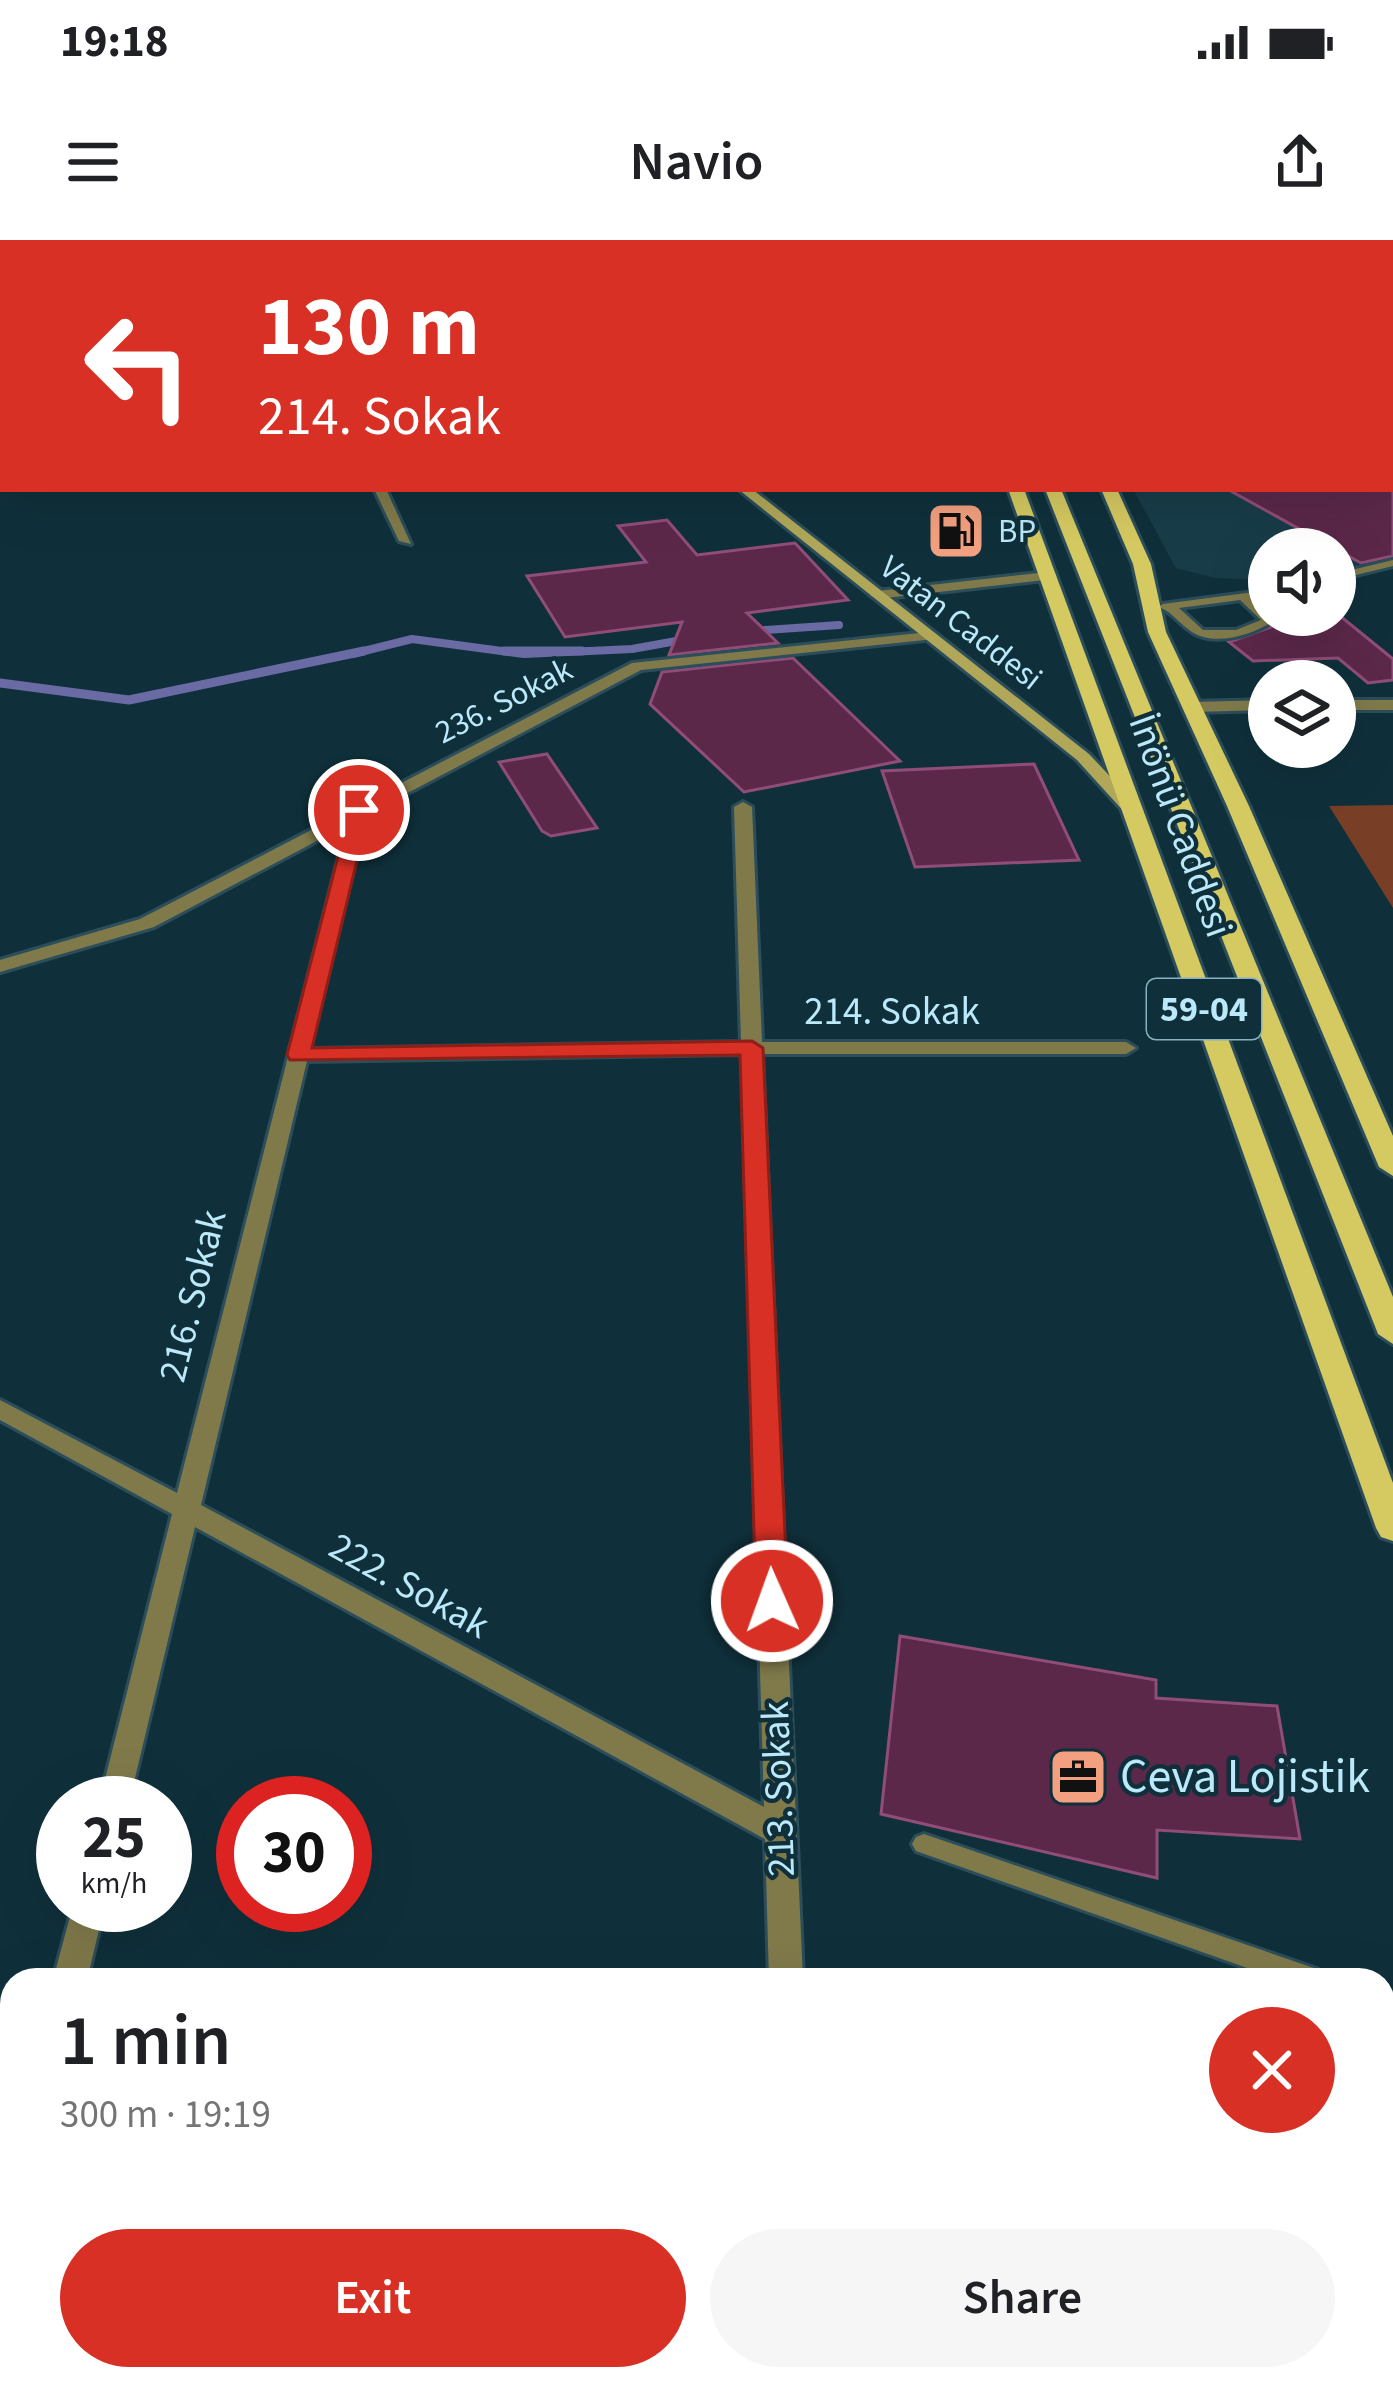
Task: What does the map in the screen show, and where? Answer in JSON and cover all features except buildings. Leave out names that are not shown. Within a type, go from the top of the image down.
[{"type":"main road","name":"Vatan Caddesi","points":[[748,492],[1083,757],[1132,811]]},
{"type":"main road","points":[[1110,492],[1161,607],[1157,632],[1393,1167]]},
{"type":"main road","name":"İnönü Caddesi","points":[[1016,494],[1393,1528]]},
{"type":"main road","name":"59-04","points":[[1057,494],[1393,1334]]},
{"type":"street","points":[[382,492],[406,541]]},
{"type":"street","points":[[877,595],[1048,576]]},
{"type":"street","name":"236. Sokak","points":[[0,966],[147,923],[637,665],[929,637]]},
{"type":"street","points":[[1356,705],[1393,705]]},
{"type":"street","points":[[1192,707],[1248,706]]},
{"type":"street","name":"213. Sokak","points":[[743,807],[786,1968]]},
{"type":"street","name":"216. Sokak","points":[[121,1776],[359,810]]},
{"type":"street","name":"214. Sokak","points":[[298,1055],[1126,1048]]},
{"type":"street","name":"222. Sokak","points":[[0,1409],[781,1832]]},
{"type":"street","points":[[73,1968],[82,1932]]},
{"type":"lane","points":[[1356,572],[1393,563]]},
{"type":"lane","points":[[1161,607],[1248,598]]},
{"type":"lane","points":[[1161,607],[1197,632],[1217,635],[1258,628],[1268,620],[1245,599]]},
{"type":"lane","points":[[924,1844],[1280,1968]]},
{"type":"shaded area","points":[[1135,492],[1393,492],[1393,557],[1356,566],[1356,528],[1248,528],[1248,579],[1216,578],[1176,568]]},
{"type":"shaded area","points":[[1393,805],[1393,908],[1329,806]]},
{"type":"waterway","points":[[751,631],[839,625]]},
{"type":"waterway","points":[[364,651],[412,639],[524,654],[632,649],[693,638]]},
{"type":"waterway","points":[[0,683],[129,700],[364,651]]},
{"type":"waterway","points":[[352,654],[364,651]]},
{"type":"waterway","points":[[504,651],[582,651]]},
{"type":"place","name":"BP","points":[[956,531]]},
{"type":"place","name":"Ceva Lojistik","points":[[1078,1777]]},
{"type":"route","points":[[359,810],[298,1055],[752,1048],[772,1601]]}]
